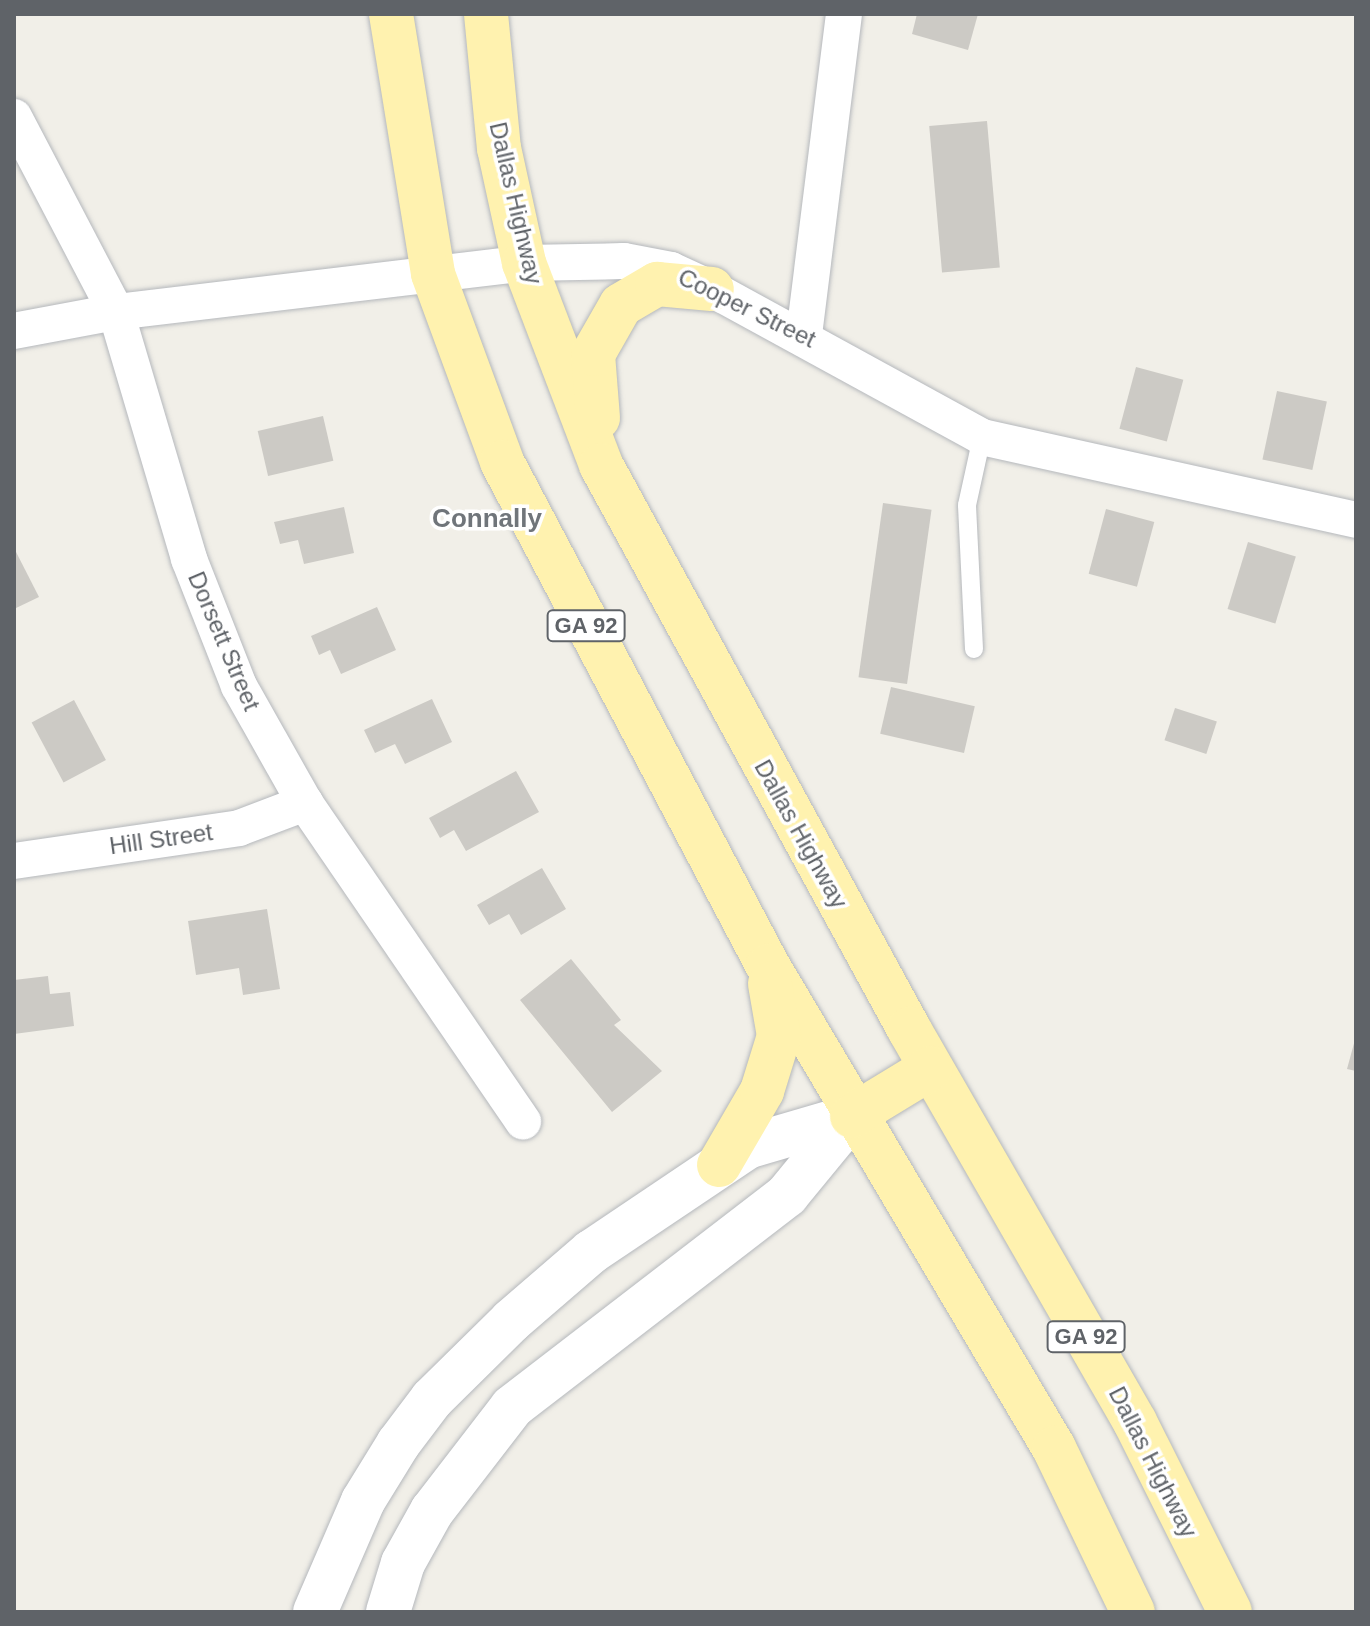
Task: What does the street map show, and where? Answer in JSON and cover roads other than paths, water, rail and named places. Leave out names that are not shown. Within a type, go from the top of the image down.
[{"type":"main road","name":"GA 92","points":[[391,14],[433,274],[502,462],[768,966],[852,1116],[1054,1448],[1133,1612]]},
{"type":"main road","name":"Dallas Highway","points":[[486,14],[499,148],[524,263],[601,465],[931,1068],[1135,1422],[1230,1612]]},
{"type":"main road","points":[[601,465],[593,354],[605,326],[621,305],[657,284],[712,289]]},
{"type":"main road","points":[[719,1165],[762,1091],[779,1036],[768,966]]},
{"type":"main road","points":[[315,1612],[363,1501],[432,1399],[591,1252],[747,1147],[852,1116],[931,1068]]},
{"type":"main road","points":[[388,1612],[403,1563],[432,1511],[512,1407],[787,1195],[852,1116]]},
{"type":"street","points":[[804,335],[834,56],[844,14]]},
{"type":"street","name":"Dorsett Street","points":[[14,117],[116,312],[189,559],[239,686],[305,803],[523,1121]]},
{"type":"street","name":"Cooper Street","points":[[14,331],[116,312],[524,263],[624,261],[671,270],[712,289],[804,335],[982,437],[1356,520]]},
{"type":"street","name":"Hill Street","points":[[14,861],[239,828],[305,803]]},
{"type":"lane","points":[[974,649],[967,505],[982,437]]},
{"type":"district","name":"Connally","points":[[487,519]]}]
